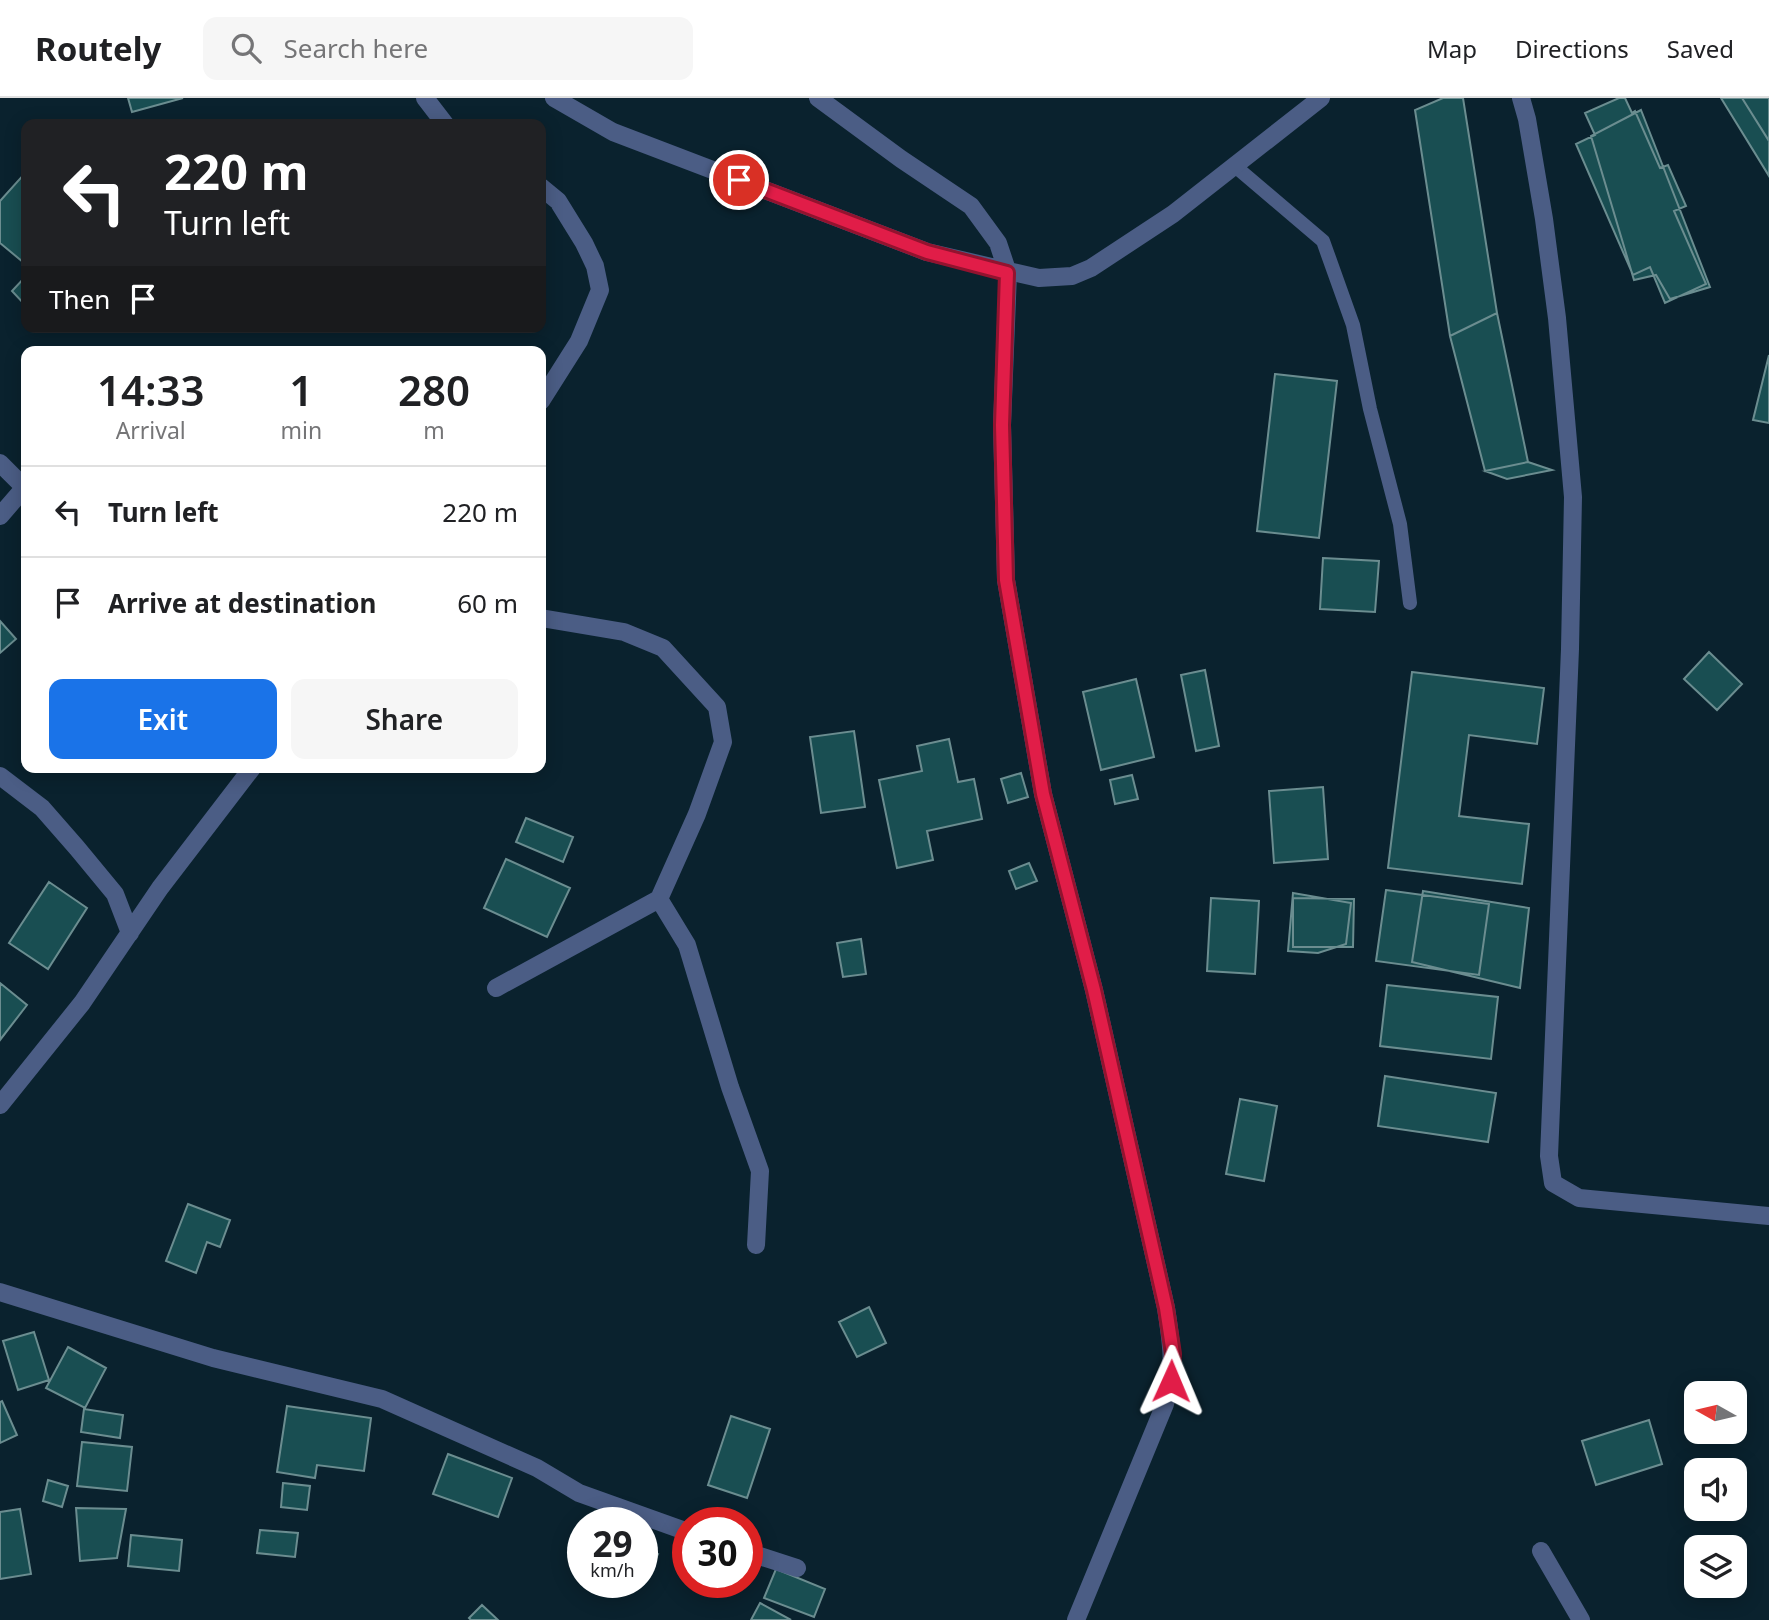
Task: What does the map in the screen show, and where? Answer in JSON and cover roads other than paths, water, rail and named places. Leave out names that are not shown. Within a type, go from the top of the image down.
[{"type":"street","points":[[425,98],[441,119]]},
{"type":"street","points":[[554,98],[613,132],[927,252],[1007,273],[1039,278],[1072,276],[1091,268],[1173,214],[1321,98]]},
{"type":"street","points":[[818,98],[971,206],[998,243],[1007,273],[1002,425],[1006,580],[1043,794],[1097,1002],[1166,1308],[1173,1354],[1171,1381],[1165,1404],[1076,1620]]},
{"type":"street","points":[[1521,98],[1527,118],[1544,219],[1558,318],[1573,497],[1570,649],[1549,1156],[1553,1183],[1579,1198],[1769,1216]]},
{"type":"street","points":[[546,191],[558,201],[584,243],[595,265],[600,290],[579,341],[546,393]]},
{"type":"street","points":[[0,463],[21,482]]},
{"type":"street","points":[[0,516],[21,493]]},
{"type":"street","points":[[496,988],[659,899],[696,814],[723,742],[717,708],[663,648],[624,632],[546,619]]},
{"type":"street","points":[[0,1105],[82,1003],[160,888],[248,773]]},
{"type":"street","points":[[0,776],[42,808],[77,848],[115,894],[130,933]]},
{"type":"street","points":[[659,899],[687,945],[730,1087],[760,1171],[756,1245]]},
{"type":"street","points":[[0,1292],[213,1358],[382,1399],[537,1468],[579,1493],[672,1526]]},
{"type":"street","points":[[1541,1551],[1581,1620]]},
{"type":"street","points":[[763,1557],[797,1568]]},
{"type":"lane","points":[[1236,167],[1323,241],[1353,325],[1370,409],[1400,524],[1410,603]]}]
